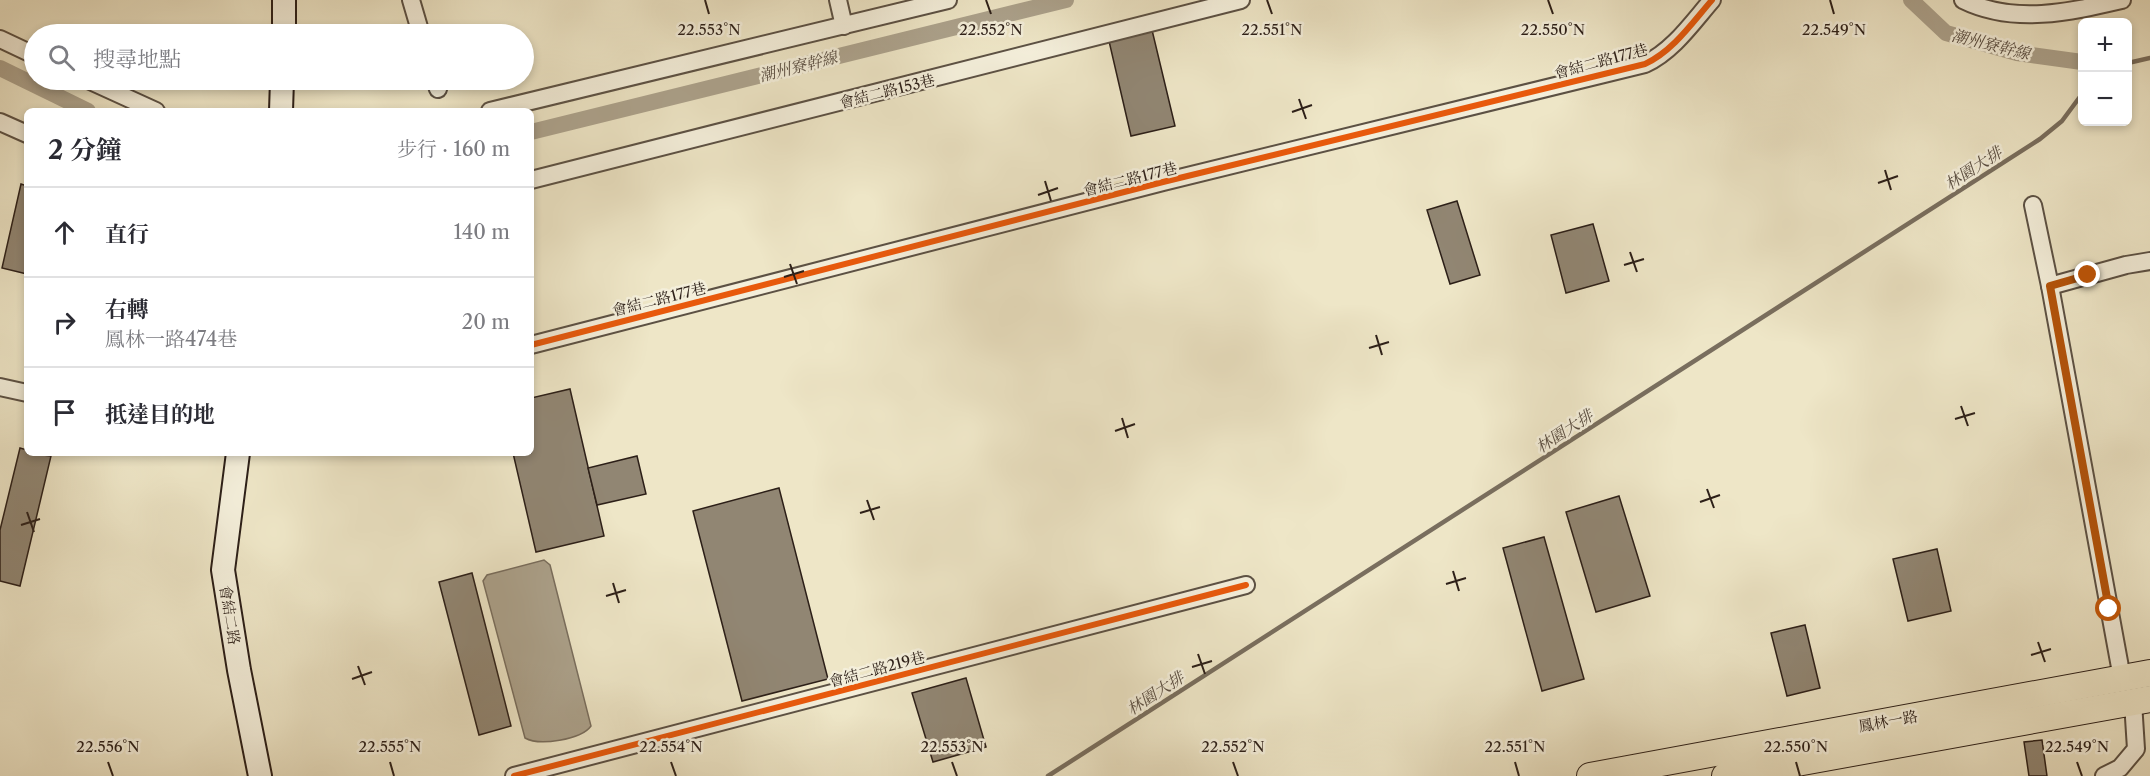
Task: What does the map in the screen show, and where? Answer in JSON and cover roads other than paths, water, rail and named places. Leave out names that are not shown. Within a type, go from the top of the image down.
[{"type":"main road","name":"鳳林一路","points":[[1590,776],[2150,673]]},
{"type":"main road","name":"鳳林一路","points":[[1725,776],[2141,701]]},
{"type":"street","points":[[284,0],[284,24]]},
{"type":"street","points":[[411,0],[418,24]]},
{"type":"street","points":[[838,0],[844,26]]},
{"type":"street","name":"會結二路153巷","points":[[534,179],[1241,0]]},
{"type":"street","name":"會結二路177巷","points":[[534,344],[1163,182],[1645,64],[1668,49],[1712,0]]},
{"type":"street","points":[[1963,0],[1980,8],[2042,15],[2066,13],[2122,0]]},
{"type":"street","points":[[502,108],[939,1]]},
{"type":"street","points":[[0,39],[24,50]]},
{"type":"street","points":[[110,90],[149,108]]},
{"type":"street","points":[[281,108],[282,90]]},
{"type":"street","points":[[0,122],[24,133]]},
{"type":"street","points":[[2033,205],[2122,678]]},
{"type":"street","points":[[2050,286],[2126,265],[2150,261]]},
{"type":"street","points":[[0,387],[24,392]]},
{"type":"street","name":"會結二路","points":[[238,456],[224,570],[238,670],[261,776]]},
{"type":"street","name":"會結二路219巷","points":[[514,776],[1246,585]]},
{"type":"street","points":[[2104,776],[2120,768],[2136,749],[2141,701]]},
{"type":"waterway","name":"潮州寮幹線","points":[[534,131],[1066,0]]},
{"type":"waterway","name":"潮州寮幹線","points":[[1911,0],[1946,33],[2017,53],[2078,61]]},
{"type":"waterway","name":"林園大排","points":[[2132,62],[2150,58]]},
{"type":"waterway","name":"潮州寮幹線","points":[[0,68],[24,80]]},
{"type":"waterway","name":"潮州寮幹線","points":[[45,90],[82,108]]},
{"type":"waterway","name":"林園大排","points":[[1048,776],[2040,139],[2062,121],[2078,99]]}]
